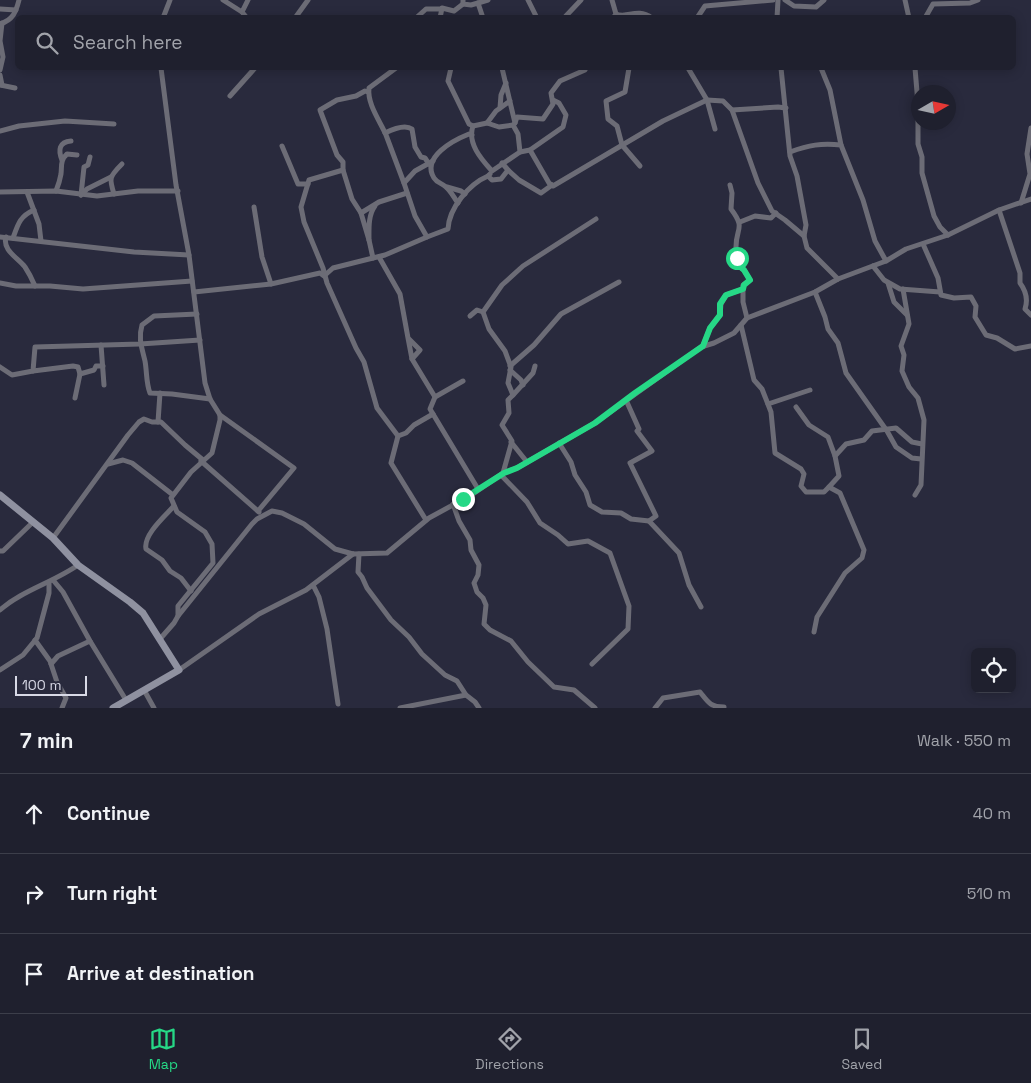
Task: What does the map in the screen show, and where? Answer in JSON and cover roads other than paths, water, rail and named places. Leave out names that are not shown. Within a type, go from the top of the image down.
[{"type":"street","points":[[0,70],[3,57],[0,41],[1,24],[8,22],[16,10],[19,0]]},
{"type":"street","points":[[164,15],[170,0]]},
{"type":"street","points":[[223,0],[245,15]]},
{"type":"street","points":[[242,12],[248,0]]},
{"type":"street","points":[[297,15],[308,0]]},
{"type":"street","points":[[419,15],[426,9],[442,8],[454,11],[463,2],[471,5],[488,0]]},
{"type":"street","points":[[528,0],[535,15]]},
{"type":"street","points":[[566,15],[573,2],[580,0]]},
{"type":"street","points":[[612,0],[614,15]]},
{"type":"street","points":[[699,15],[705,6],[773,0]]},
{"type":"street","points":[[777,15],[778,0]]},
{"type":"street","points":[[785,0],[794,6],[816,7],[824,0]]},
{"type":"street","points":[[905,0],[908,15]]},
{"type":"street","points":[[928,15],[933,4],[946,2],[970,3],[978,0]]},
{"type":"street","points":[[478,3],[483,15]]},
{"type":"street","points":[[0,9],[16,10]]},
{"type":"street","points":[[441,15],[442,9]]},
{"type":"street","points":[[624,15],[638,12],[645,15]]},
{"type":"street","points":[[160,639],[294,468],[220,415],[210,400],[205,382],[189,255],[161,70]]},
{"type":"street","points":[[230,96],[253,70]]},
{"type":"street","points":[[392,70],[375,82],[368,92],[404,182],[415,216],[427,237]]},
{"type":"street","points":[[451,70],[448,81],[469,124],[474,126],[487,123],[499,127],[514,124]]},
{"type":"street","points":[[503,70],[514,124],[518,134],[520,152]]},
{"type":"street","points":[[514,124],[517,117],[543,119],[554,104],[551,93],[560,81],[585,70]]},
{"type":"street","points":[[629,70],[625,92],[606,101],[608,119],[617,126],[622,145],[640,166]]},
{"type":"street","points":[[689,70],[707,100],[714,129]]},
{"type":"street","points":[[781,70],[790,152],[797,176],[806,225],[804,236],[807,248],[838,279]]},
{"type":"street","points":[[822,70],[830,90],[841,145],[863,200],[875,241],[886,261]]},
{"type":"street","points":[[915,70],[918,104],[918,144],[922,157],[922,173],[934,216],[940,227],[948,235]]},
{"type":"street","points":[[0,75],[1,85],[15,88]]},
{"type":"street","points":[[500,108],[501,95],[506,83]]},
{"type":"street","points":[[368,92],[365,91],[356,96],[336,100],[320,110],[337,155],[343,162],[343,170],[352,199],[361,212],[376,257],[400,294],[412,359],[435,397]]},
{"type":"street","points":[[324,276],[333,268],[376,257],[448,229],[451,214],[458,203],[481,179],[488,176],[502,163],[520,152],[530,150],[564,127],[566,115],[559,103],[553,100]]},
{"type":"street","points":[[502,163],[519,180],[540,193],[663,121],[707,100],[723,101],[732,110],[758,183],[772,211],[804,236]]},
{"type":"street","points":[[487,123],[500,108],[510,101]]},
{"type":"street","points":[[732,110],[778,106],[786,108]]},
{"type":"street","points":[[0,131],[19,126],[65,121],[114,124]]},
{"type":"street","points":[[474,126],[472,131],[474,147],[492,171]]},
{"type":"street","points":[[385,133],[406,127],[410,128],[415,148],[421,158],[426,158],[431,162],[433,176],[446,187],[465,194]]},
{"type":"street","points":[[1020,203],[1030,174],[1027,154],[1031,128]]},
{"type":"street","points":[[404,182],[414,171],[431,162],[447,145],[469,134],[472,135]]},
{"type":"street","points":[[56,191],[62,160],[59,150],[66,141],[71,141]]},
{"type":"street","points":[[790,152],[821,143],[841,145]]},
{"type":"street","points":[[282,146],[298,184],[308,184]]},
{"type":"street","points":[[530,150],[552,185]]},
{"type":"street","points":[[62,160],[67,154],[77,155]]},
{"type":"street","points":[[81,195],[84,167],[88,165],[90,157]]},
{"type":"street","points":[[114,194],[110,181],[111,177],[122,164]]},
{"type":"street","points":[[343,170],[309,180],[302,207],[304,222],[323,268],[324,276],[364,362],[376,408],[398,436]]},
{"type":"street","points":[[488,176],[495,181],[501,179],[508,170]]},
{"type":"street","points":[[81,195],[87,189],[111,177]]},
{"type":"street","points":[[730,185],[732,193],[731,209],[740,222],[736,247],[737,264],[744,270],[750,280],[744,285],[743,289],[743,302],[747,318]]},
{"type":"street","points":[[446,187],[458,203]]},
{"type":"street","points":[[0,192],[56,191],[97,196],[146,191],[178,191]]},
{"type":"street","points":[[27,192],[40,228],[41,240]]},
{"type":"street","points":[[361,212],[407,193]]},
{"type":"street","points":[[260,513],[272,511],[282,513],[304,524],[335,549],[356,554],[387,553],[426,520],[473,494],[502,474],[595,423],[703,346],[734,333],[747,318],[815,292],[838,279],[886,261],[906,249],[948,235],[999,210],[1031,200]]},
{"type":"street","points":[[369,240],[369,224],[375,205]]},
{"type":"street","points":[[254,207],[262,257],[271,284]]},
{"type":"street","points":[[14,238],[20,220],[27,213],[34,210]]},
{"type":"street","points":[[999,210],[1020,273],[1020,283],[1027,302],[1025,309],[1031,315]]},
{"type":"street","points":[[740,222],[754,216],[771,218],[776,213]]},
{"type":"street","points":[[483,312],[502,285],[523,266],[596,220]]},
{"type":"street","points":[[35,286],[25,268],[9,250],[3,237],[134,252],[189,255]]},
{"type":"street","points":[[923,244],[938,278],[941,295],[954,298],[970,297],[976,306],[975,317],[986,335],[997,338],[1015,349],[1031,346]]},
{"type":"street","points":[[872,266],[884,280],[903,289],[940,292]]},
{"type":"street","points":[[194,292],[271,284],[320,273],[324,276]]},
{"type":"street","points":[[0,284],[83,289],[192,281]]},
{"type":"street","points":[[510,368],[534,345],[561,314],[619,282]]},
{"type":"street","points":[[888,282],[894,302],[908,315]]},
{"type":"street","points":[[703,346],[710,328],[720,315],[720,304],[726,295],[743,289]]},
{"type":"street","points":[[903,289],[910,324],[901,346],[904,355],[902,371],[918,398],[924,420],[920,485],[915,495]]},
{"type":"street","points":[[196,306],[203,292]]},
{"type":"street","points":[[815,292],[828,329],[838,343],[846,374],[887,431],[896,447],[912,458],[921,459]]},
{"type":"street","points":[[470,316],[477,310],[483,312]]},
{"type":"street","points":[[483,312],[488,329],[505,351],[510,368],[508,384],[512,395]]},
{"type":"street","points":[[197,314],[154,316],[142,325],[140,344],[145,360],[147,384],[150,393],[210,400]]},
{"type":"street","points":[[741,325],[754,380],[762,389],[771,412],[775,453],[801,469],[804,474],[801,486],[806,492],[824,492],[839,476],[835,456],[828,437],[809,425],[796,407]]},
{"type":"street","points":[[408,338],[420,350],[412,359]]},
{"type":"street","points":[[33,371],[35,347],[200,340]]},
{"type":"street","points":[[101,345],[104,386]]},
{"type":"street","points":[[0,367],[12,375],[73,366],[78,367],[80,374],[75,398]]},
{"type":"street","points":[[80,374],[94,370],[96,366],[103,366]]},
{"type":"street","points":[[527,462],[511,442],[502,425],[509,413],[508,400],[533,373],[535,366]]},
{"type":"street","points":[[510,368],[523,385]]},
{"type":"street","points":[[463,381],[435,397],[430,409],[478,489]]},
{"type":"street","points":[[768,404],[810,390]]},
{"type":"street","points":[[158,422],[160,393]]},
{"type":"street","points":[[626,400],[639,429],[637,432],[652,451],[630,463],[656,516],[649,521]]},
{"type":"street","points":[[398,436],[406,433],[414,425],[433,414]]},
{"type":"street","points":[[178,616],[178,606],[213,563],[212,544],[205,532],[177,512],[171,498],[181,482],[202,460],[212,453],[220,415]]},
{"type":"street","points":[[53,538],[139,422],[144,419],[161,422],[260,513]]},
{"type":"street","points":[[835,456],[846,444],[864,440],[872,431],[887,431],[896,428],[912,442],[922,444]]},
{"type":"street","points":[[398,436],[391,463],[426,520]]},
{"type":"street","points":[[502,474],[511,442]]},
{"type":"street","points":[[559,443],[571,462],[575,475],[586,492],[590,505],[602,512],[621,513],[631,519],[649,521],[679,553],[689,585],[701,607]]},
{"type":"street","points":[[107,464],[123,460],[132,463],[173,495]]},
{"type":"street","points":[[502,474],[526,502],[540,524],[558,535],[568,544],[588,541],[610,553],[629,606],[628,629],[592,664]]},
{"type":"street","points":[[814,632],[817,617],[846,573],[862,558],[864,550],[840,493],[829,487]]},
{"type":"street","points":[[0,495],[32,523],[53,538],[78,565],[130,602],[142,613],[179,670]]},
{"type":"street","points":[[453,504],[459,521],[470,540],[471,550],[479,565],[478,575],[474,583],[477,592],[486,604],[484,624],[490,630],[511,641],[528,662],[554,687],[574,690],[595,708]]},
{"type":"street","points":[[174,506],[152,531],[145,544],[146,549],[162,560],[170,571],[181,578],[191,591]]},
{"type":"street","points":[[0,551],[32,523]]},
{"type":"street","points":[[113,708],[179,670],[259,614],[306,590],[356,554]]},
{"type":"street","points":[[356,554],[358,572],[367,588],[391,620],[422,654],[445,675],[457,681],[466,695],[479,708]]},
{"type":"street","points":[[0,610],[10,602],[78,565]]},
{"type":"street","points":[[0,670],[23,655],[36,640],[41,629],[42,616],[51,581]]},
{"type":"street","points":[[51,581],[63,592],[126,700]]},
{"type":"street","points":[[312,585],[319,597],[327,629],[338,704]]},
{"type":"street","points":[[36,640],[51,664],[60,690],[66,698],[62,708]]},
{"type":"street","points":[[51,664],[58,656],[90,641]]},
{"type":"street","points":[[144,690],[154,708]]},
{"type":"street","points":[[654,708],[663,698],[700,692],[715,707],[724,707]]},
{"type":"street","points":[[400,708],[466,695]]}]
